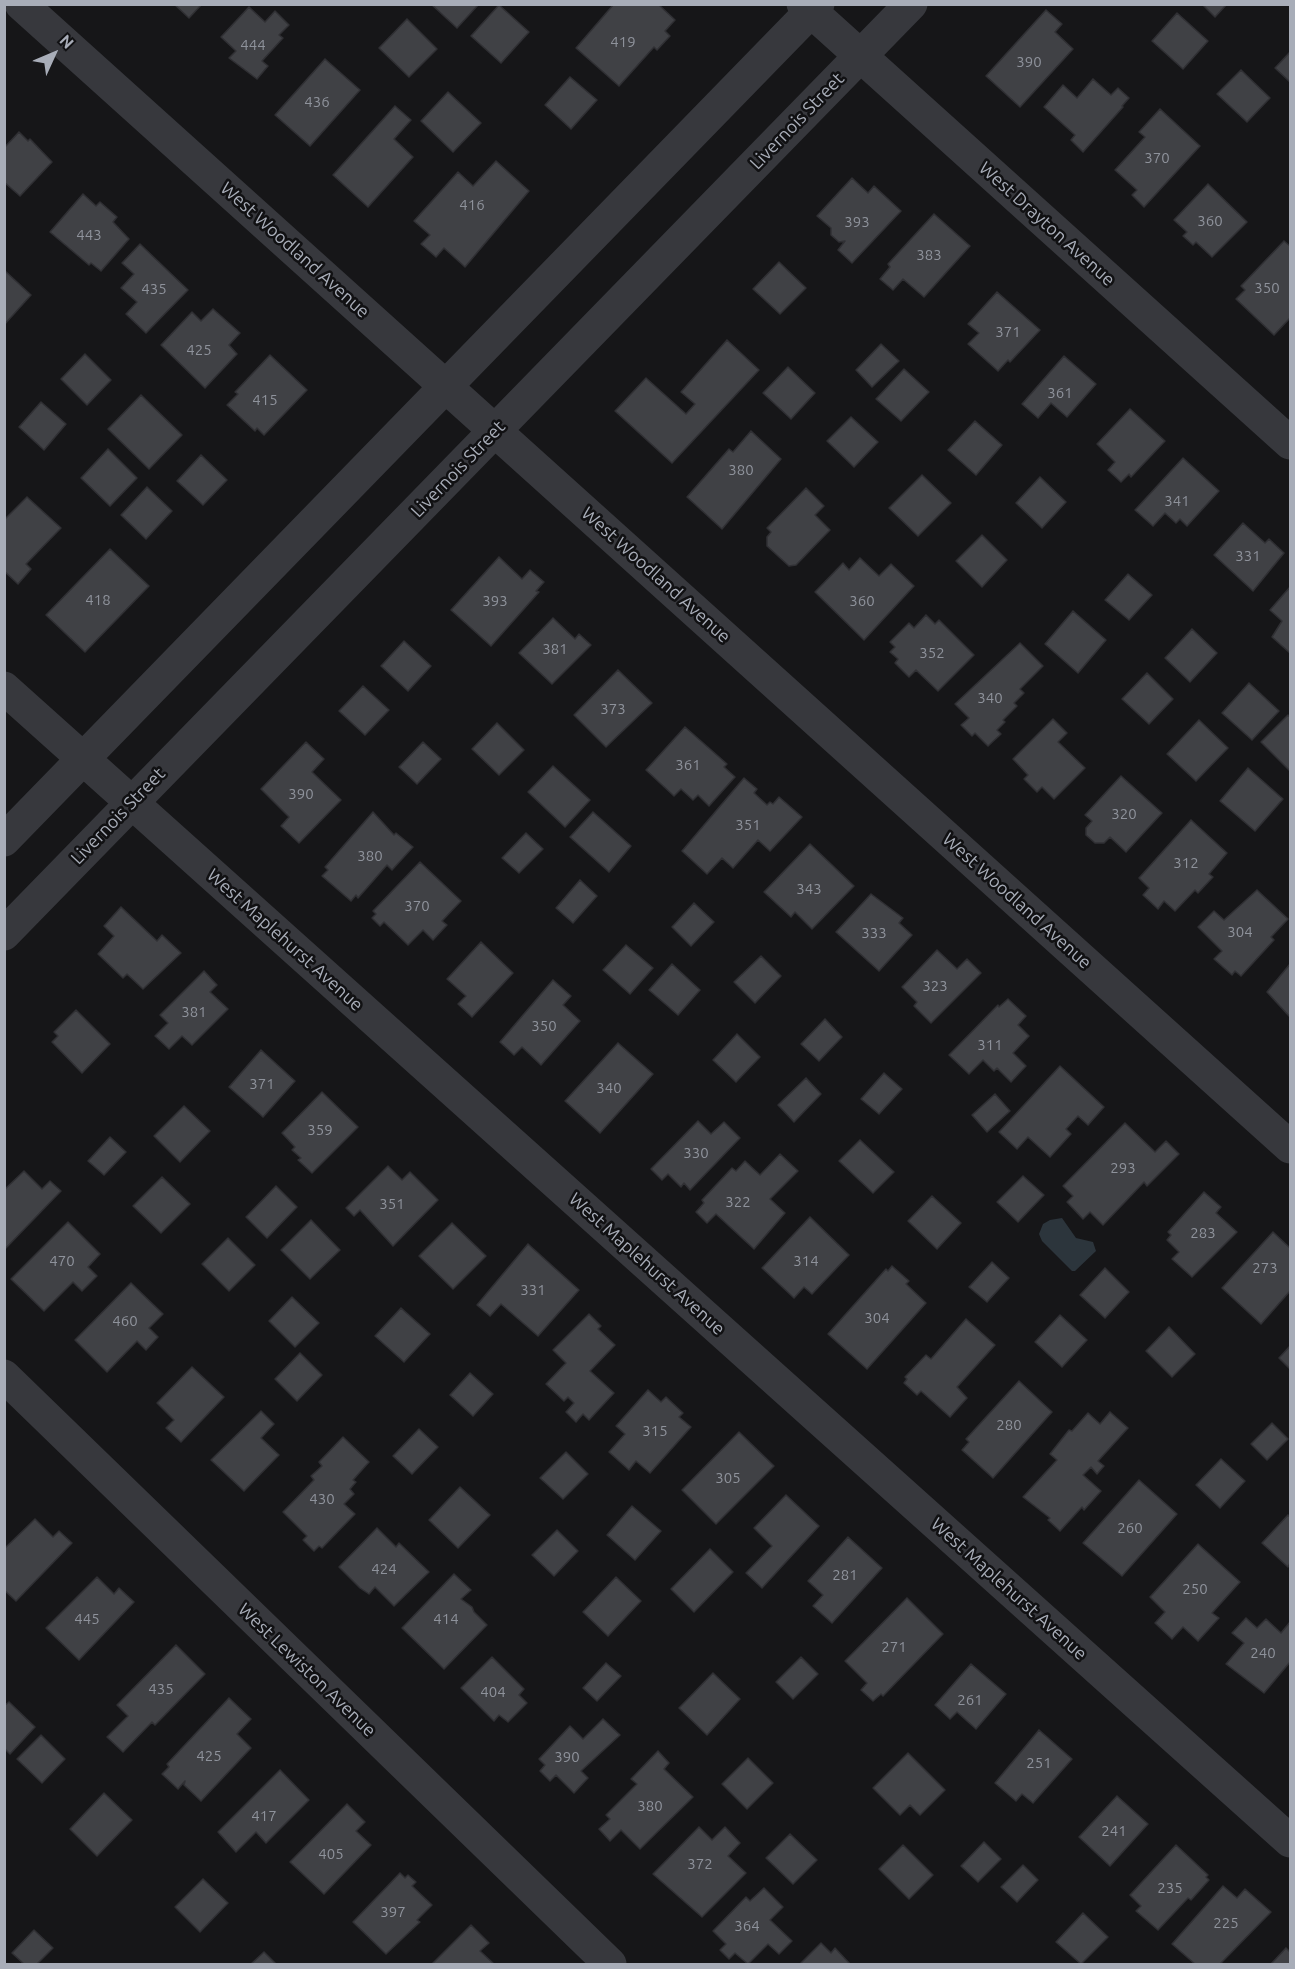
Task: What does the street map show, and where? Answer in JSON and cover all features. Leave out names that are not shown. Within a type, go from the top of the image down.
[{"type":"street","name":"West Woodland Avenue","points":[[21,4],[1290,1147]]},
{"type":"street","name":"Livernois Street","points":[[4,934],[911,4]]},
{"type":"street","points":[[4,840],[447,386],[811,7]]},
{"type":"street","name":"West Drayton Avenue","points":[[811,7],[861,57],[1290,443]]},
{"type":"street","name":"West Maplehurst Avenue","points":[[4,688],[1290,1841]]},
{"type":"street","name":"West Lewiston Avenue","points":[[4,1376],[610,1965]]},
{"type":"shaded area","points":[[1062,1218],[1076,1238],[1093,1242],[1096,1251],[1075,1271],[1072,1271],[1042,1241],[1039,1234],[1043,1224]]},
{"type":"building","points":[[174,4],[202,4],[189,18]]},
{"type":"building","points":[[431,4],[479,4],[457,28]]},
{"type":"building","points":[[614,4],[658,4],[675,20],[665,31],[670,36],[657,50],[654,47],[619,86],[576,48]]},
{"type":"building","points":[[1202,4],[1227,4],[1215,17]]},
{"type":"building","points":[[499,5],[529,32],[501,63],[471,36]]},
{"type":"building","points":[[249,7],[265,22],[275,11],[289,25],[279,35],[283,38],[262,61],[268,66],[257,79],[229,58],[236,51],[221,37]]},
{"type":"building","points":[[1046,10],[1062,24],[1055,32],[1073,49],[1020,107],[986,76]]},
{"type":"building","points":[[1177,13],[1208,41],[1183,69],[1152,41]]},
{"type":"building","points":[[407,19],[437,49],[409,77],[379,48]]},
{"type":"building","points":[[1290,52],[1290,82],[1275,68]]},
{"type":"building","points":[[325,59],[360,90],[310,146],[275,115]]},
{"type":"building","points":[[1241,70],[1270,98],[1247,122],[1217,94]]},
{"type":"building","points":[[570,77],[597,100],[571,129],[545,105]]},
{"type":"building","points":[[1093,79],[1111,95],[1118,88],[1129,98],[1083,152],[1071,140],[1075,135],[1044,107],[1063,85],[1077,98]]},
{"type":"building","points":[[448,92],[481,123],[453,152],[421,121]]},
{"type":"building","points":[[395,106],[411,120],[394,139],[413,157],[368,207],[333,175]]},
{"type":"building","points":[[1160,109],[1200,146],[1144,207],[1132,195],[1137,190],[1115,170],[1145,137],[1139,132]]},
{"type":"building","points":[[19,132],[28,141],[30,139],[52,162],[20,196],[4,182],[4,148]]},
{"type":"building","points":[[496,161],[529,191],[465,267],[444,248],[436,257],[421,244],[430,235],[414,221],[458,172],[473,186]]},
{"type":"building","points":[[852,178],[868,193],[874,186],[901,211],[852,263],[838,250],[845,241],[839,242],[831,235],[831,228],[817,216]]},
{"type":"building","points":[[1208,184],[1247,222],[1212,257],[1196,242],[1193,245],[1183,236],[1187,232],[1174,220]]},
{"type":"building","points":[[83,194],[96,206],[100,202],[117,217],[113,222],[129,239],[101,271],[91,263],[89,265],[50,232]]},
{"type":"building","points":[[934,214],[970,246],[924,297],[903,279],[893,290],[880,279],[890,267],[888,264]]},
{"type":"building","points":[[1284,241],[1290,246],[1290,318],[1274,335],[1236,299],[1245,290],[1241,286]]},
{"type":"building","points":[[140,244],[188,290],[146,333],[126,314],[137,302],[121,288],[134,274],[122,263]]},
{"type":"building","points":[[779,262],[806,288],[780,314],[753,289]]},
{"type":"building","points":[[4,270],[31,295],[4,325]]},
{"type":"building","points":[[997,292],[1040,330],[1010,362],[1008,360],[998,371],[968,344],[979,333],[968,324]]},
{"type":"building","points":[[213,309],[240,333],[229,345],[237,354],[205,388],[161,345],[192,312],[201,321]]},
{"type":"building","points":[[727,340],[759,370],[672,463],[615,411],[646,378],[686,414],[695,404],[681,392]]},
{"type":"building","points":[[881,344],[899,361],[872,387],[856,370]]},
{"type":"building","points":[[85,354],[111,380],[87,405],[61,379]]},
{"type":"building","points":[[270,355],[307,390],[264,435],[257,428],[255,431],[227,405],[238,394],[235,392]]},
{"type":"building","points":[[1064,356],[1096,384],[1067,417],[1051,403],[1038,418],[1022,404]]},
{"type":"building","points":[[788,367],[815,393],[791,419],[763,393]]},
{"type":"building","points":[[904,369],[929,392],[901,421],[876,399]]},
{"type":"building","points":[[141,395],[182,435],[149,469],[108,429]]},
{"type":"building","points":[[41,402],[66,424],[44,450],[19,427]]},
{"type":"building","points":[[1130,409],[1165,441],[1131,477],[1129,474],[1121,482],[1108,470],[1115,462],[1097,444]]},
{"type":"building","points":[[851,417],[878,442],[854,467],[827,441]]},
{"type":"building","points":[[975,421],[1002,445],[976,475],[948,450]]},
{"type":"building","points":[[751,431],[781,459],[722,529],[687,497],[729,449],[733,452]]},
{"type":"building","points":[[108,449],[137,478],[110,506],[81,478]]},
{"type":"building","points":[[201,455],[227,480],[203,505],[177,481]]},
{"type":"building","points":[[1183,458],[1219,491],[1187,526],[1180,519],[1176,523],[1165,513],[1153,526],[1135,510]]},
{"type":"building","points":[[922,475],[951,503],[918,536],[889,508]]},
{"type":"building","points":[[1040,477],[1066,502],[1042,528],[1016,503]]},
{"type":"building","points":[[147,487],[172,511],[146,539],[121,515]]},
{"type":"building","points":[[806,488],[824,506],[815,515],[830,530],[796,565],[789,566],[767,546],[767,537],[771,532],[767,528]]},
{"type":"building","points":[[27,497],[61,528],[26,564],[31,569],[18,584],[4,571],[4,520]]},
{"type":"building","points":[[1243,523],[1265,543],[1269,539],[1284,553],[1253,591],[1214,555]]},
{"type":"building","points":[[982,535],[1007,560],[982,587],[956,561]]},
{"type":"building","points":[[110,549],[149,586],[85,652],[46,615]]},
{"type":"building","points":[[499,557],[522,579],[530,570],[544,582],[536,591],[539,592],[491,646],[451,610]]},
{"type":"building","points":[[860,558],[879,576],[891,564],[914,586],[864,640],[815,592],[843,563],[849,570]]},
{"type":"building","points":[[1128,574],[1152,595],[1129,620],[1105,600]]},
{"type":"building","points":[[1290,587],[1290,653],[1272,637],[1282,621],[1270,610]]},
{"type":"building","points":[[1073,611],[1106,640],[1078,673],[1045,644]]},
{"type":"building","points":[[926,615],[935,624],[939,620],[974,655],[938,691],[916,670],[909,677],[895,663],[898,659],[890,652],[895,647],[890,642],[909,623],[914,628]]},
{"type":"building","points":[[553,618],[575,639],[579,634],[591,645],[552,684],[519,653]]},
{"type":"building","points":[[1192,629],[1217,653],[1190,682],[1165,658]]},
{"type":"building","points":[[404,641],[431,666],[408,691],[381,666]]},
{"type":"building","points":[[1020,643],[1043,666],[1020,689],[1024,693],[1014,703],[1017,706],[997,730],[1001,734],[988,746],[975,733],[972,736],[961,725],[969,718],[955,704]]},
{"type":"building","points":[[618,670],[652,703],[606,747],[574,715]]},
{"type":"building","points":[[1147,673],[1173,699],[1149,724],[1122,699]]},
{"type":"building","points":[[1249,683],[1279,711],[1252,740],[1222,713]]},
{"type":"building","points":[[363,686],[389,710],[365,735],[339,711]]},
{"type":"building","points":[[1288,715],[1290,717],[1290,771],[1261,742]]},
{"type":"building","points":[[1053,719],[1067,733],[1058,742],[1085,768],[1054,799],[1042,787],[1037,792],[1024,779],[1028,775],[1013,759]]},
{"type":"building","points":[[1199,720],[1228,748],[1196,781],[1167,754]]},
{"type":"building","points":[[497,723],[524,750],[499,775],[472,749]]},
{"type":"building","points":[[685,727],[727,764],[724,767],[735,777],[709,806],[698,795],[693,800],[681,789],[674,796],[646,770]]},
{"type":"building","points":[[306,742],[324,759],[312,772],[341,800],[299,843],[281,826],[289,817],[261,789]]},
{"type":"building","points":[[423,742],[441,759],[417,784],[399,767]]},
{"type":"building","points":[[553,766],[590,800],[565,827],[528,792]]},
{"type":"building","points":[[1248,768],[1283,799],[1255,831],[1220,801]]},
{"type":"building","points":[[1121,776],[1162,813],[1126,852],[1110,837],[1104,843],[1095,843],[1086,835],[1086,828],[1092,821],[1085,815]]},
{"type":"building","points":[[744,778],[757,789],[754,793],[767,805],[770,802],[773,804],[779,797],[802,817],[770,851],[758,840],[733,868],[722,858],[707,874],[682,851]]},
{"type":"building","points":[[373,812],[394,835],[396,833],[413,847],[392,870],[387,865],[358,898],[356,895],[351,901],[322,876],[328,870],[325,867]]},
{"type":"building","points":[[593,812],[631,846],[609,872],[570,837]]},
{"type":"building","points":[[1191,820],[1227,853],[1209,874],[1213,877],[1198,893],[1195,890],[1175,911],[1164,901],[1158,909],[1143,895],[1149,888],[1139,878]]},
{"type":"building","points":[[526,833],[543,849],[519,873],[502,858]]},
{"type":"building","points":[[810,844],[854,886],[812,929],[795,912],[791,917],[764,892]]},
{"type":"building","points":[[420,862],[461,901],[442,921],[447,925],[433,940],[423,930],[408,945],[384,922],[380,926],[372,918],[376,914],[373,911]]},
{"type":"building","points":[[580,880],[597,896],[573,923],[556,908]]},
{"type":"building","points":[[1257,890],[1288,919],[1271,937],[1274,940],[1241,976],[1235,971],[1232,975],[1214,959],[1222,951],[1198,927],[1214,911],[1224,920]]},
{"type":"building","points":[[871,894],[903,918],[899,923],[912,935],[879,971],[836,932]]},
{"type":"building","points":[[694,903],[714,922],[691,946],[672,927]]},
{"type":"building","points":[[121,907],[157,941],[162,935],[181,953],[143,989],[127,974],[123,978],[98,954],[114,936],[104,926]]},
{"type":"building","points":[[481,942],[513,973],[472,1017],[458,1004],[466,996],[447,979]]},
{"type":"building","points":[[626,945],[653,968],[630,994],[603,970]]},
{"type":"building","points":[[937,950],[957,969],[967,959],[981,973],[931,1023],[914,1006],[917,1002],[902,987]]},
{"type":"building","points":[[761,956],[781,976],[755,1003],[734,982]]},
{"type":"building","points":[[672,964],[700,990],[678,1015],[649,990]]},
{"type":"building","points":[[1290,964],[1290,1014],[1289,1016],[1267,992]]},
{"type":"building","points":[[204,971],[217,985],[210,992],[228,1009],[192,1045],[182,1036],[169,1049],[155,1036],[168,1023],[160,1015]]},
{"type":"building","points":[[553,980],[571,996],[563,1005],[580,1021],[541,1065],[522,1047],[514,1055],[500,1042]]},
{"type":"building","points":[[1008,999],[1026,1016],[1018,1025],[1029,1036],[1013,1053],[1026,1066],[1011,1082],[997,1068],[994,1071],[983,1060],[969,1074],[949,1055],[998,1005],[999,1007]]},
{"type":"building","points":[[76,1010],[110,1044],[82,1073],[52,1042],[58,1036],[54,1032]]},
{"type":"building","points":[[825,1019],[842,1037],[819,1061],[801,1044]]},
{"type":"building","points":[[737,1034],[760,1057],[736,1082],[713,1060]]},
{"type":"building","points":[[618,1043],[653,1074],[600,1133],[565,1101]]},
{"type":"building","points":[[261,1050],[295,1081],[263,1117],[229,1087]]},
{"type":"building","points":[[1060,1066],[1104,1107],[1088,1125],[1078,1116],[1066,1129],[1071,1134],[1050,1157],[1028,1137],[1017,1149],[999,1132]]},
{"type":"building","points":[[884,1073],[902,1089],[879,1114],[861,1099]]},
{"type":"building","points":[[806,1078],[821,1094],[794,1122],[778,1105]]},
{"type":"building","points":[[322,1092],[358,1127],[312,1173],[298,1160],[301,1158],[292,1150],[295,1147],[282,1133]]},
{"type":"building","points":[[995,1094],[1010,1111],[987,1132],[972,1115]]},
{"type":"building","points":[[184,1106],[210,1131],[180,1162],[154,1136]]},
{"type":"building","points":[[698,1121],[711,1134],[724,1122],[740,1138],[690,1190],[684,1183],[681,1187],[668,1174],[662,1180],[651,1169]]},
{"type":"building","points":[[1125,1123],[1155,1152],[1166,1141],[1179,1154],[1147,1186],[1144,1182],[1103,1225],[1090,1212],[1083,1219],[1067,1202],[1073,1196],[1063,1186]]},
{"type":"building","points":[[110,1137],[126,1152],[104,1175],[88,1161]]},
{"type":"building","points":[[860,1140],[894,1172],[873,1193],[839,1161]]},
{"type":"building","points":[[780,1154],[798,1171],[770,1199],[785,1213],[754,1249],[716,1214],[707,1223],[696,1212],[704,1203],[702,1200],[732,1168],[736,1171],[745,1161],[760,1175]]},
{"type":"building","points":[[388,1166],[402,1180],[410,1172],[438,1200],[393,1246],[360,1210],[354,1216],[346,1208]]},
{"type":"building","points":[[24,1171],[42,1189],[50,1181],[61,1191],[4,1250],[4,1190]]},
{"type":"building","points":[[1023,1176],[1044,1195],[1018,1222],[997,1202]]},
{"type":"building","points":[[162,1177],[190,1204],[161,1233],[133,1206]]},
{"type":"building","points":[[276,1186],[297,1207],[267,1238],[246,1217]]},
{"type":"building","points":[[1204,1192],[1221,1207],[1216,1213],[1237,1232],[1192,1277],[1172,1259],[1179,1252],[1167,1240],[1171,1235],[1168,1232]]},
{"type":"building","points":[[932,1196],[961,1223],[937,1249],[908,1221]]},
{"type":"building","points":[[810,1217],[849,1255],[812,1294],[804,1287],[794,1298],[762,1268]]},
{"type":"building","points":[[311,1220],[340,1250],[310,1279],[281,1250]]},
{"type":"building","points":[[68,1222],[100,1254],[88,1267],[97,1276],[82,1291],[73,1282],[44,1311],[11,1279]]},
{"type":"building","points":[[452,1223],[486,1256],[453,1289],[419,1256]]},
{"type":"building","points":[[1273,1232],[1290,1248],[1290,1291],[1261,1324],[1222,1288]]},
{"type":"building","points":[[228,1238],[255,1265],[229,1291],[202,1264]]},
{"type":"building","points":[[528,1244],[579,1290],[538,1336],[501,1304],[490,1316],[477,1305]]},
{"type":"building","points":[[992,1262],[1009,1278],[987,1302],[969,1287]]},
{"type":"building","points":[[892,1266],[909,1281],[906,1284],[926,1303],[867,1369],[828,1334],[886,1269],[888,1271]]},
{"type":"building","points":[[1105,1268],[1129,1292],[1105,1318],[1080,1295]]},
{"type":"building","points":[[131,1283],[163,1314],[149,1328],[158,1337],[146,1350],[137,1341],[107,1372],[75,1340]]},
{"type":"building","points":[[292,1297],[319,1323],[295,1347],[269,1321]]},
{"type":"building","points":[[401,1308],[430,1334],[404,1362],[375,1336]]},
{"type":"building","points":[[589,1314],[601,1326],[598,1329],[615,1345],[590,1371],[614,1393],[589,1420],[583,1414],[576,1422],[566,1412],[574,1403],[568,1397],[564,1401],[546,1384],[566,1363],[553,1350]]},
{"type":"building","points":[[1060,1315],[1087,1340],[1062,1367],[1035,1342]]},
{"type":"building","points":[[966,1319],[995,1345],[957,1387],[967,1398],[950,1417],[921,1391],[917,1395],[904,1383],[907,1379],[905,1377],[926,1355],[931,1359]]},
{"type":"building","points":[[1169,1327],[1195,1354],[1172,1377],[1146,1351]]},
{"type":"building","points":[[1290,1346],[1290,1369],[1279,1358]]},
{"type":"building","points":[[300,1353],[322,1375],[297,1401],[275,1379]]},
{"type":"building","points":[[192,1367],[224,1397],[181,1442],[166,1428],[174,1420],[157,1403]]},
{"type":"building","points":[[470,1373],[493,1394],[473,1416],[450,1395]]},
{"type":"building","points":[[1019,1381],[1052,1412],[993,1478],[962,1450],[969,1442],[966,1439]]},
{"type":"building","points":[[648,1390],[661,1402],[666,1397],[683,1413],[679,1417],[691,1427],[650,1473],[636,1461],[629,1470],[609,1452],[625,1434],[616,1426]]},
{"type":"building","points":[[261,1411],[274,1424],[261,1438],[279,1455],[244,1491],[211,1460]]},
{"type":"building","points":[[1110,1412],[1128,1428],[1098,1461],[1104,1466],[1097,1474],[1091,1467],[1083,1475],[1101,1491],[1084,1510],[1082,1507],[1060,1531],[1048,1520],[1050,1518],[1023,1497],[1057,1460],[1050,1454],[1069,1430],[1072,1431],[1088,1413],[1100,1424]]},
{"type":"building","points":[[1272,1423],[1288,1439],[1267,1460],[1251,1444]]},
{"type":"building","points":[[419,1429],[438,1447],[412,1474],[393,1456]]},
{"type":"building","points":[[739,1432],[774,1466],[716,1524],[682,1490]]},
{"type":"building","points":[[343,1437],[369,1462],[353,1480],[356,1482],[350,1489],[354,1494],[344,1504],[355,1514],[322,1548],[319,1546],[314,1551],[303,1540],[307,1536],[283,1512],[314,1480],[311,1476],[322,1466],[319,1462]]},
{"type":"building","points":[[566,1452],[588,1474],[563,1499],[540,1478]]},
{"type":"building","points":[[1221,1459],[1245,1481],[1220,1508],[1196,1485]]},
{"type":"building","points":[[1139,1480],[1177,1514],[1122,1576],[1083,1543]]},
{"type":"building","points":[[460,1487],[490,1515],[458,1548],[429,1520]]},
{"type":"building","points":[[786,1495],[819,1526],[762,1588],[746,1573],[772,1546],[754,1528]]},
{"type":"building","points":[[632,1506],[661,1531],[635,1560],[607,1535]]},
{"type":"building","points":[[1288,1515],[1290,1517],[1290,1563],[1288,1567],[1262,1543]]},
{"type":"building","points":[[35,1519],[53,1537],[59,1531],[72,1543],[16,1601],[4,1590],[4,1549]]},
{"type":"building","points":[[377,1528],[396,1547],[399,1543],[429,1572],[394,1606],[375,1587],[369,1594],[360,1588],[339,1567]]},
{"type":"building","points":[[557,1530],[578,1551],[554,1576],[532,1555]]},
{"type":"building","points":[[848,1537],[882,1568],[832,1623],[813,1606],[823,1595],[808,1581]]},
{"type":"building","points":[[1198,1544],[1240,1582],[1212,1613],[1219,1618],[1198,1641],[1183,1627],[1172,1639],[1155,1623],[1165,1612],[1150,1597]]},
{"type":"building","points":[[710,1549],[733,1572],[694,1612],[671,1589]]},
{"type":"building","points":[[454,1574],[471,1590],[461,1599],[472,1607],[487,1625],[444,1669],[402,1628]]},
{"type":"building","points":[[97,1577],[114,1594],[119,1588],[134,1602],[79,1660],[46,1628]]},
{"type":"building","points":[[616,1577],[641,1601],[608,1636],[583,1612]]},
{"type":"building","points":[[907,1598],[943,1634],[883,1696],[881,1694],[873,1701],[861,1690],[867,1683],[845,1661]]},
{"type":"building","points":[[1246,1618],[1257,1628],[1266,1619],[1281,1633],[1290,1622],[1290,1662],[1264,1693],[1226,1664],[1244,1643],[1232,1633]]},
{"type":"building","points":[[176,1645],[205,1674],[155,1725],[152,1722],[123,1752],[107,1737],[128,1716],[117,1705]]},
{"type":"building","points":[[492,1657],[524,1689],[519,1695],[527,1703],[508,1722],[499,1715],[494,1721],[461,1688]]},
{"type":"building","points":[[801,1657],[818,1674],[793,1699],[776,1682]]},
{"type":"building","points":[[606,1663],[621,1676],[597,1701],[583,1688]]},
{"type":"building","points":[[971,1664],[1006,1694],[976,1729],[957,1712],[950,1719],[935,1705]]},
{"type":"building","points":[[713,1673],[740,1699],[707,1735],[679,1708]]},
{"type":"building","points":[[229,1698],[251,1719],[237,1734],[251,1748],[201,1801],[184,1785],[185,1781],[178,1789],[162,1774],[169,1767],[167,1764]]},
{"type":"building","points":[[9,1702],[35,1727],[10,1754],[4,1748],[4,1706]]},
{"type":"building","points":[[603,1719],[620,1735],[581,1771],[588,1778],[574,1793],[556,1775],[550,1781],[540,1771],[545,1765],[539,1759],[570,1726],[583,1739]]},
{"type":"building","points":[[1039,1730],[1072,1759],[1033,1803],[1022,1794],[1016,1801],[995,1783]]},
{"type":"building","points":[[41,1735],[65,1759],[42,1783],[17,1759]]},
{"type":"building","points":[[658,1751],[669,1763],[664,1769],[693,1797],[640,1849],[621,1830],[610,1841],[599,1829],[610,1819],[606,1815],[637,1784],[631,1779]]},
{"type":"building","points":[[908,1753],[945,1790],[920,1815],[910,1805],[900,1815],[873,1788]]},
{"type":"building","points":[[748,1758],[773,1783],[747,1809],[722,1784]]},
{"type":"building","points":[[280,1770],[309,1800],[266,1843],[256,1832],[236,1852],[218,1832]]},
{"type":"building","points":[[104,1793],[132,1820],[97,1856],[70,1829]]},
{"type":"building","points":[[1117,1796],[1148,1824],[1110,1866],[1079,1837]]},
{"type":"building","points":[[347,1804],[365,1822],[356,1831],[371,1845],[324,1894],[290,1862]]},
{"type":"building","points":[[699,1827],[712,1840],[725,1827],[740,1843],[728,1856],[746,1873],[702,1917],[653,1874]]},
{"type":"building","points":[[790,1834],[817,1860],[793,1884],[766,1858]]},
{"type":"building","points":[[984,1842],[1001,1859],[978,1882],[961,1866]]},
{"type":"building","points":[[903,1845],[933,1875],[909,1899],[879,1869]]},
{"type":"building","points":[[1176,1845],[1208,1875],[1206,1877],[1209,1880],[1191,1900],[1188,1898],[1158,1930],[1136,1911],[1141,1906],[1130,1895]]},
{"type":"building","points":[[1023,1865],[1038,1880],[1017,1902],[1001,1887]]},
{"type":"building","points":[[400,1873],[405,1878],[408,1875],[416,1882],[412,1886],[432,1905],[417,1920],[420,1922],[386,1954],[353,1922]]},
{"type":"building","points":[[203,1879],[228,1903],[200,1932],[175,1907]]},
{"type":"building","points":[[1223,1886],[1237,1898],[1245,1889],[1271,1912],[1220,1964],[1195,1964],[1172,1944]]},
{"type":"building","points":[[764,1888],[783,1907],[770,1920],[792,1941],[779,1954],[768,1944],[748,1964],[735,1953],[729,1959],[720,1950],[726,1944],[713,1931],[746,1897],[750,1901]]},
{"type":"building","points":[[1083,1913],[1108,1937],[1081,1964],[1056,1942]]},
{"type":"building","points":[[471,1925],[489,1943],[480,1951],[494,1964],[432,1964]]},
{"type":"building","points":[[34,1930],[53,1948],[37,1964],[24,1964],[12,1953]]},
{"type":"building","points":[[821,1943],[831,1953],[835,1948],[850,1964],[800,1964]]},
{"type":"building","points":[[1286,1948],[1290,1952],[1290,1964],[1271,1964]]},
{"type":"building","points":[[264,1952],[276,1964],[251,1964]]}]
